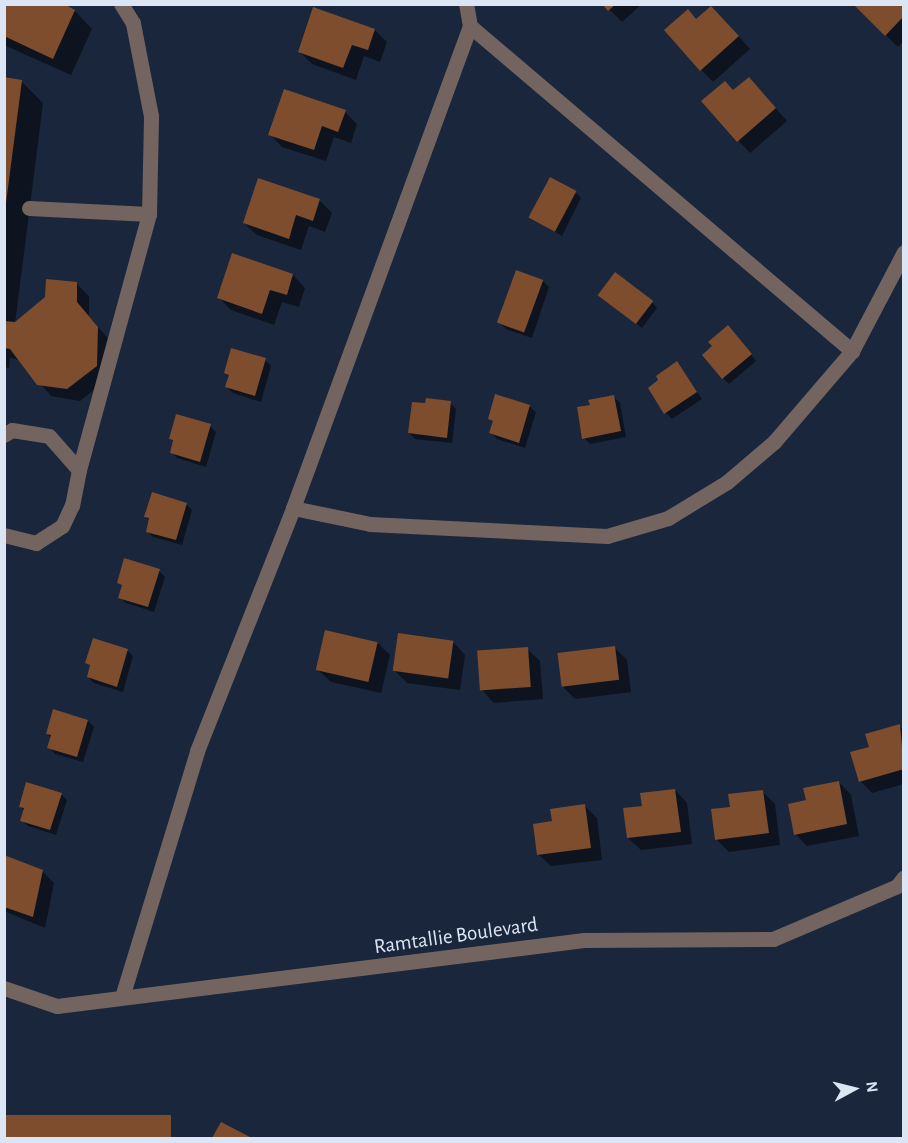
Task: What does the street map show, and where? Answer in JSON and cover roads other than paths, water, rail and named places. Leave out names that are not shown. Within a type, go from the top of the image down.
[{"type":"street","points":[[4,535],[36,543],[62,526],[72,505],[79,470],[149,214],[151,116],[133,23],[121,4]]},
{"type":"street","points":[[122,997],[197,751],[292,508],[470,26],[466,4]]},
{"type":"street","points":[[470,26],[852,351]]},
{"type":"street","points":[[29,208],[149,214]]},
{"type":"street","points":[[292,508],[370,524],[606,536],[668,518],[727,482],[774,442],[852,351],[903,252]]},
{"type":"street","points":[[4,435],[12,430],[50,436],[79,470]]},
{"type":"street","name":"Ramtallie Boulevard","points":[[4,988],[57,1006],[584,940],[773,939],[901,885]]}]
